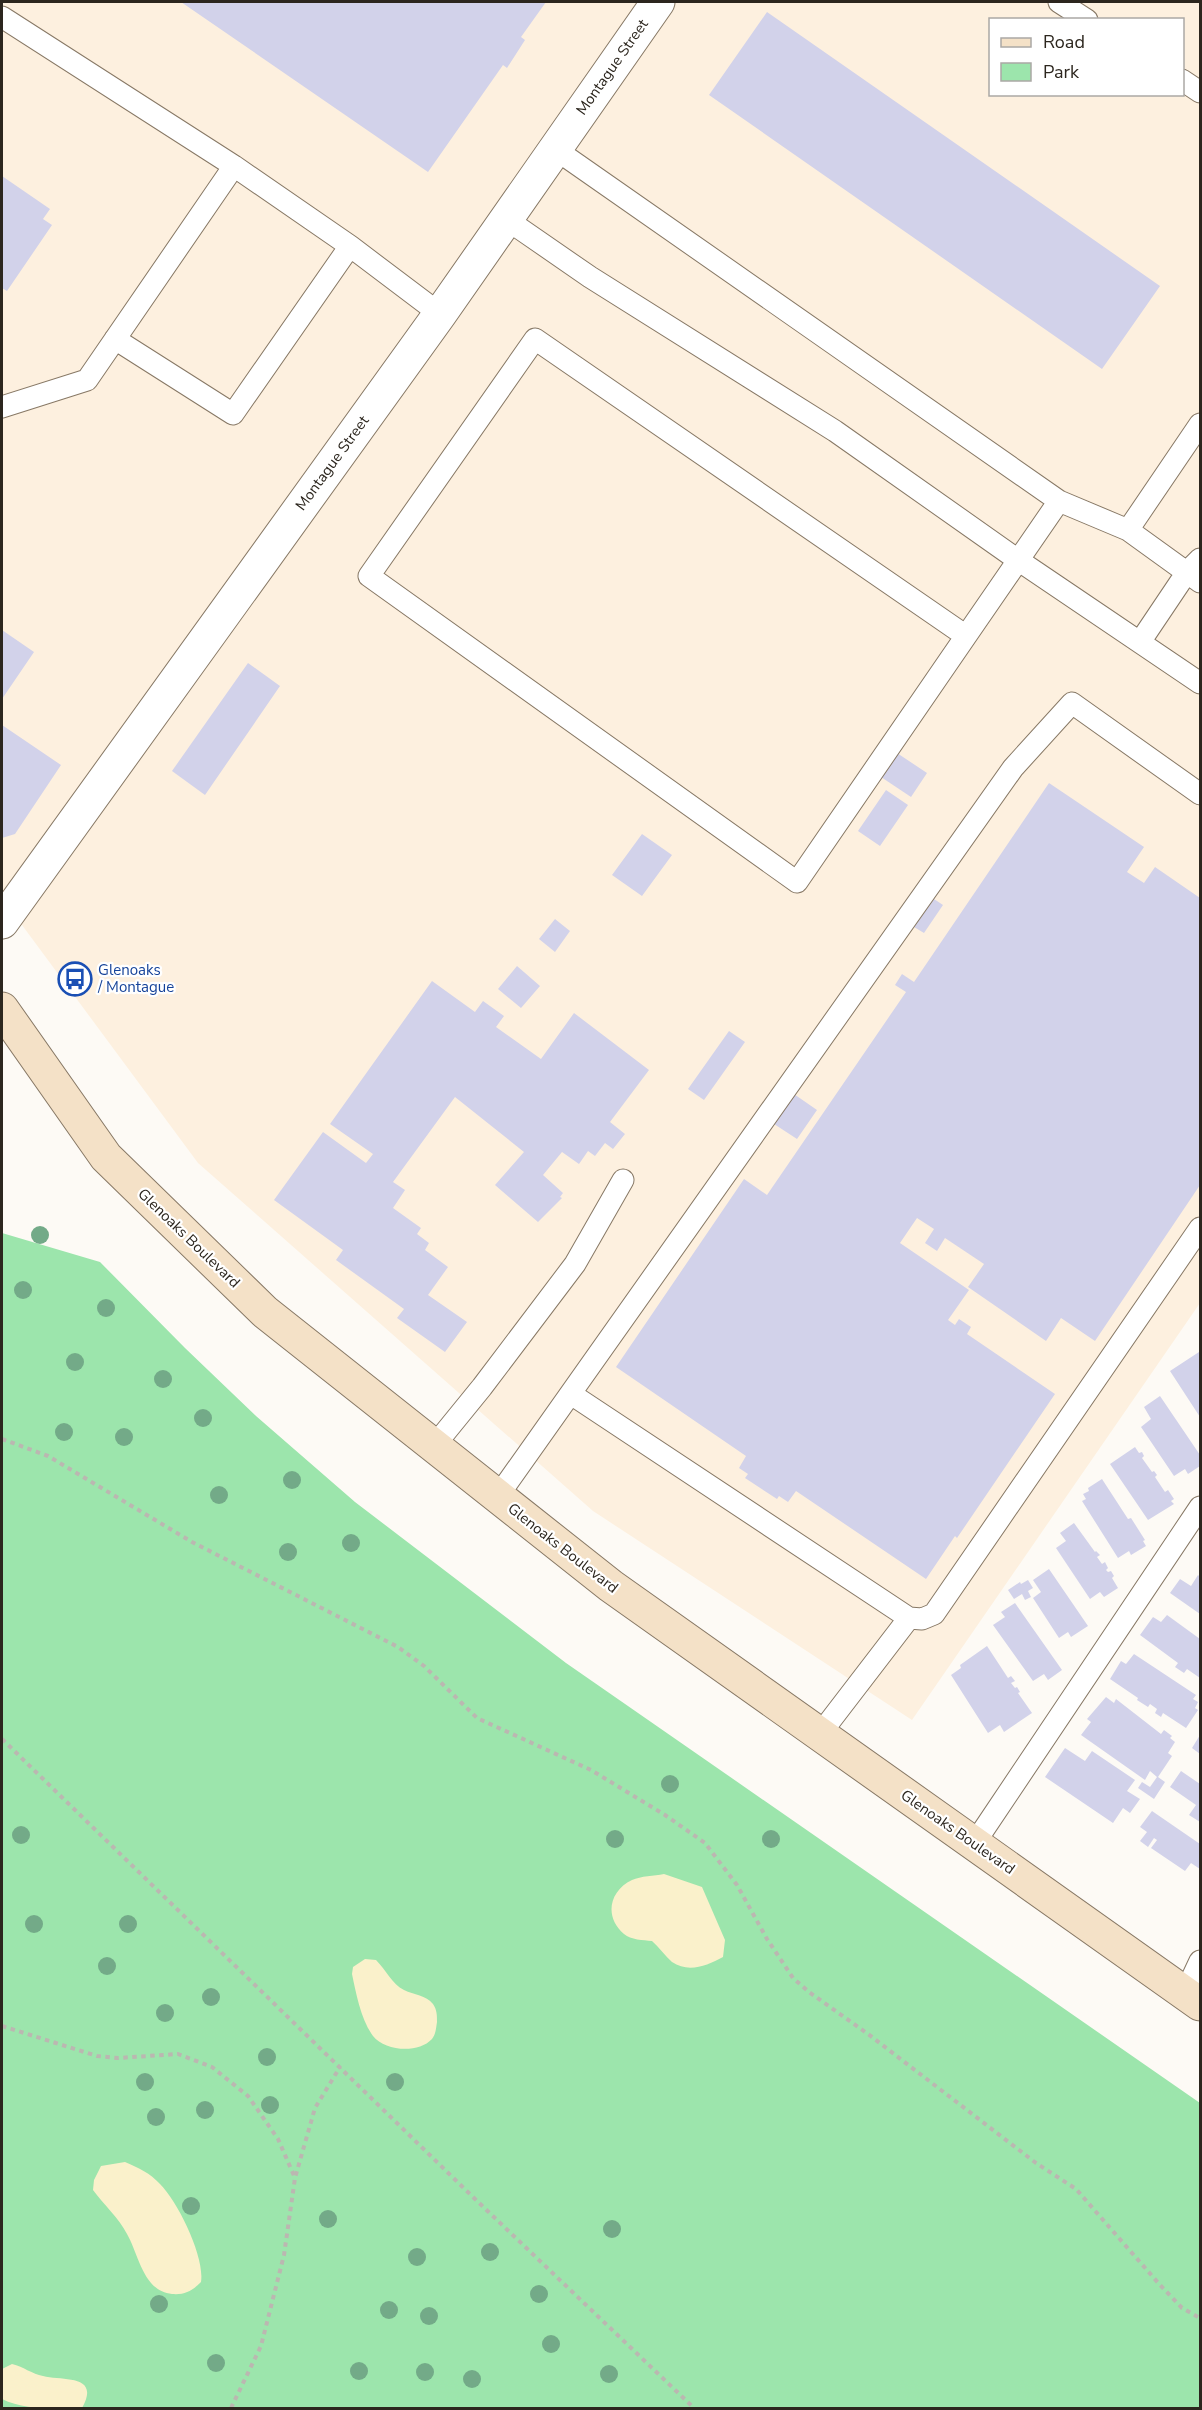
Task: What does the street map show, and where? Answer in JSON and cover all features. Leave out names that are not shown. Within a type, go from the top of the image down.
[{"type":"main road","name":"Glenoaks Boulevard","points":[[2,1009],[106,1157],[265,1312],[611,1586],[1193,1998]]},
{"type":"street","name":"Montague Street","points":[[2,922],[440,314],[658,2]]},
{"type":"lane","points":[[2,17],[234,166],[350,246],[440,314]]},
{"type":"lane","points":[[1184,82],[1200,92]]},
{"type":"lane","points":[[555,148],[1059,501],[1128,530],[1196,571],[1140,642]]},
{"type":"lane","points":[[2,407],[87,380],[234,166]]},
{"type":"lane","points":[[506,219],[590,277],[835,431],[1018,560],[1200,683]]},
{"type":"lane","points":[[116,339],[233,414],[350,246]]},
{"type":"lane","points":[[966,636],[535,339],[369,576],[797,882],[1059,501]]},
{"type":"lane","points":[[1128,530],[1200,424]]},
{"type":"lane","points":[[498,1496],[1012,768],[1072,703],[1200,794]]},
{"type":"lane","points":[[434,1446],[482,1387],[575,1264],[623,1180]]},
{"type":"lane","points":[[571,1394],[909,1618],[922,1619],[934,1614],[1200,1228]]},
{"type":"lane","points":[[974,1844],[1200,1507]]},
{"type":"lane","points":[[820,1734],[909,1618]]},
{"type":"lane","points":[[1193,1998],[1200,1961]]},
{"type":"path","points":[[2,1438],[48,1456],[192,1542],[398,1647],[423,1666],[477,1718],[591,1770],[705,1843],[737,1885],[767,1939],[793,1977],[809,1992],[868,2034],[1036,2163],[1076,2189],[1167,2293],[1182,2308],[1200,2318]]},
{"type":"path","points":[[2,1739],[694,2409]]},
{"type":"path","points":[[2,2026],[97,2055],[118,2058],[178,2054],[212,2067],[248,2096],[278,2139],[295,2178]]},
{"type":"path","points":[[231,2409],[261,2346],[284,2255],[295,2178],[315,2108],[340,2067]]},
{"type":"shaded area","points":[[2,2],[1200,2],[1200,1303],[912,1720],[593,1511],[198,1163],[2,898]]},
{"type":"green space","points":[[2,1233],[100,1262],[256,1416],[355,1502],[566,1663],[1200,2103],[1200,2408],[2,2408]]},
{"type":"sand","points":[[664,1874],[702,1887],[725,1940],[723,1957],[698,1967],[684,1967],[672,1962],[652,1941],[630,1937],[618,1927],[614,1920],[612,1905],[618,1891],[632,1880]]},
{"type":"sand","points":[[365,1959],[376,1960],[400,1987],[433,2004],[437,2015],[436,2029],[432,2039],[426,2044],[402,2049],[385,2045],[373,2036],[362,2014],[352,1974],[353,1967]]},
{"type":"sand","points":[[125,2162],[156,2180],[175,2203],[189,2230],[199,2259],[201,2282],[188,2292],[172,2294],[154,2286],[143,2271],[124,2228],[93,2190],[94,2180],[101,2166]]},
{"type":"sand","points":[[12,2364],[39,2375],[69,2379],[83,2384],[87,2389],[87,2397],[82,2408],[30,2407],[2,2399],[2,2369]]},
{"type":"building","points":[[181,2],[546,2],[521,37],[525,40],[507,68],[503,65],[428,172]]},
{"type":"building","points":[[767,12],[1160,286],[1102,369],[709,95]]},
{"type":"building","points":[[2,176],[50,209],[43,219],[52,225],[7,291],[2,288]]},
{"type":"building","points":[[2,630],[34,652],[2,699]]},
{"type":"building","points":[[248,663],[280,686],[205,795],[172,771]]},
{"type":"building","points":[[2,725],[61,765],[15,834],[2,838]]},
{"type":"building","points":[[891,749],[927,773],[911,797],[875,773]]},
{"type":"building","points":[[1049,783],[1144,847],[1127,872],[1144,883],[1155,867],[1200,898],[1200,1185],[1095,1341],[1061,1318],[1046,1341],[968,1287],[984,1264],[945,1238],[937,1251],[925,1243],[934,1229],[917,1218],[900,1243],[969,1290],[948,1320],[955,1325],[959,1319],[971,1327],[967,1334],[1055,1394],[957,1538],[955,1536],[926,1579],[796,1491],[788,1502],[779,1496],[777,1499],[745,1478],[748,1474],[739,1468],[746,1456],[616,1367],[744,1179],[767,1195],[906,992],[895,985],[902,974],[914,982]]},
{"type":"building","points":[[886,790],[908,805],[880,846],[858,831]]},
{"type":"building","points":[[642,834],[672,855],[642,896],[612,875]]},
{"type":"building","points":[[934,899],[943,905],[924,933],[914,927]]},
{"type":"building","points":[[555,919],[570,931],[555,952],[539,939]]},
{"type":"building","points":[[517,966],[540,986],[521,1008],[498,989]]},
{"type":"building","points":[[432,981],[475,1012],[483,1001],[504,1016],[496,1027],[541,1059],[574,1013],[649,1070],[610,1122],[625,1134],[613,1149],[605,1143],[595,1156],[588,1151],[579,1164],[562,1152],[543,1175],[563,1193],[560,1197],[562,1198],[538,1222],[495,1185],[524,1152],[455,1097],[393,1182],[405,1190],[393,1208],[421,1228],[417,1234],[429,1243],[425,1250],[448,1267],[428,1295],[467,1322],[445,1352],[397,1318],[404,1309],[336,1260],[343,1250],[274,1200],[323,1132],[366,1163],[373,1154],[330,1124]]},
{"type":"building","points":[[729,1031],[745,1042],[704,1100],[688,1089]]},
{"type":"building","points":[[791,1092],[817,1110],[797,1139],[771,1122]]},
{"type":"building","points":[[1199,1352],[1200,1355],[1200,1417],[1170,1371]]},
{"type":"building","points":[[1160,1396],[1200,1455],[1200,1466],[1188,1474],[1185,1469],[1174,1476],[1141,1427],[1151,1419],[1144,1407]]},
{"type":"building","points":[[1135,1447],[1139,1453],[1142,1452],[1144,1456],[1142,1458],[1157,1475],[1155,1477],[1165,1492],[1168,1490],[1174,1499],[1171,1501],[1174,1504],[1148,1520],[1110,1464]]},
{"type":"building","points":[[1102,1479],[1145,1540],[1143,1541],[1146,1546],[1131,1555],[1129,1551],[1118,1558],[1082,1501],[1086,1499],[1083,1494],[1089,1491],[1088,1488]]},
{"type":"building","points":[[1074,1523],[1095,1552],[1100,1555],[1097,1557],[1102,1564],[1105,1562],[1108,1568],[1106,1570],[1111,1571],[1114,1576],[1112,1578],[1118,1588],[1104,1597],[1100,1592],[1090,1599],[1056,1548],[1066,1541],[1060,1533]]},
{"type":"building","points":[[1049,1569],[1088,1626],[1071,1637],[1068,1632],[1059,1638],[1033,1598],[1041,1592],[1033,1580]]},
{"type":"building","points":[[1198,1575],[1200,1577],[1200,1614],[1170,1593],[1180,1579],[1191,1586]]},
{"type":"building","points":[[1028,1580],[1033,1588],[1028,1591],[1031,1597],[1025,1600],[1022,1594],[1014,1599],[1008,1590]]},
{"type":"building","points":[[1015,1603],[1062,1670],[1048,1680],[1044,1674],[1033,1681],[993,1625],[1005,1617],[1001,1612]]},
{"type":"building","points":[[1167,1615],[1200,1639],[1200,1678],[1187,1669],[1184,1673],[1175,1667],[1178,1663],[1140,1635],[1153,1617],[1161,1622]]},
{"type":"building","points":[[987,1646],[1008,1678],[1011,1676],[1015,1681],[1011,1683],[1015,1688],[1017,1687],[1020,1692],[1018,1693],[1032,1713],[1004,1732],[1000,1725],[988,1733],[951,1675],[961,1668],[960,1665]]},
{"type":"building","points":[[1134,1654],[1196,1695],[1193,1699],[1198,1702],[1195,1708],[1198,1710],[1186,1728],[1163,1713],[1161,1717],[1155,1713],[1157,1709],[1150,1704],[1148,1707],[1137,1700],[1138,1698],[1110,1679],[1121,1661],[1126,1664]]},
{"type":"building","points":[[1106,1697],[1114,1703],[1116,1699],[1161,1734],[1164,1730],[1172,1736],[1170,1738],[1175,1742],[1168,1753],[1172,1756],[1158,1777],[1165,1782],[1154,1799],[1138,1788],[1142,1782],[1150,1787],[1157,1777],[1150,1771],[1145,1780],[1081,1735],[1091,1722],[1087,1719]]},
{"type":"building","points":[[1200,1735],[1200,1754],[1192,1748]]},
{"type":"building","points":[[1065,1748],[1085,1761],[1092,1751],[1135,1780],[1127,1791],[1140,1799],[1130,1813],[1123,1808],[1113,1823],[1045,1777]]},
{"type":"building","points":[[1181,1771],[1200,1784],[1200,1822],[1189,1815],[1196,1805],[1170,1787]]},
{"type":"building","points":[[1152,1811],[1200,1844],[1200,1869],[1191,1863],[1185,1871],[1151,1848],[1157,1840],[1154,1838],[1148,1847],[1140,1841],[1147,1832],[1140,1827]]},
{"type":"place","name":"Glenoaks / Montague","points":[[75,979]]}]
